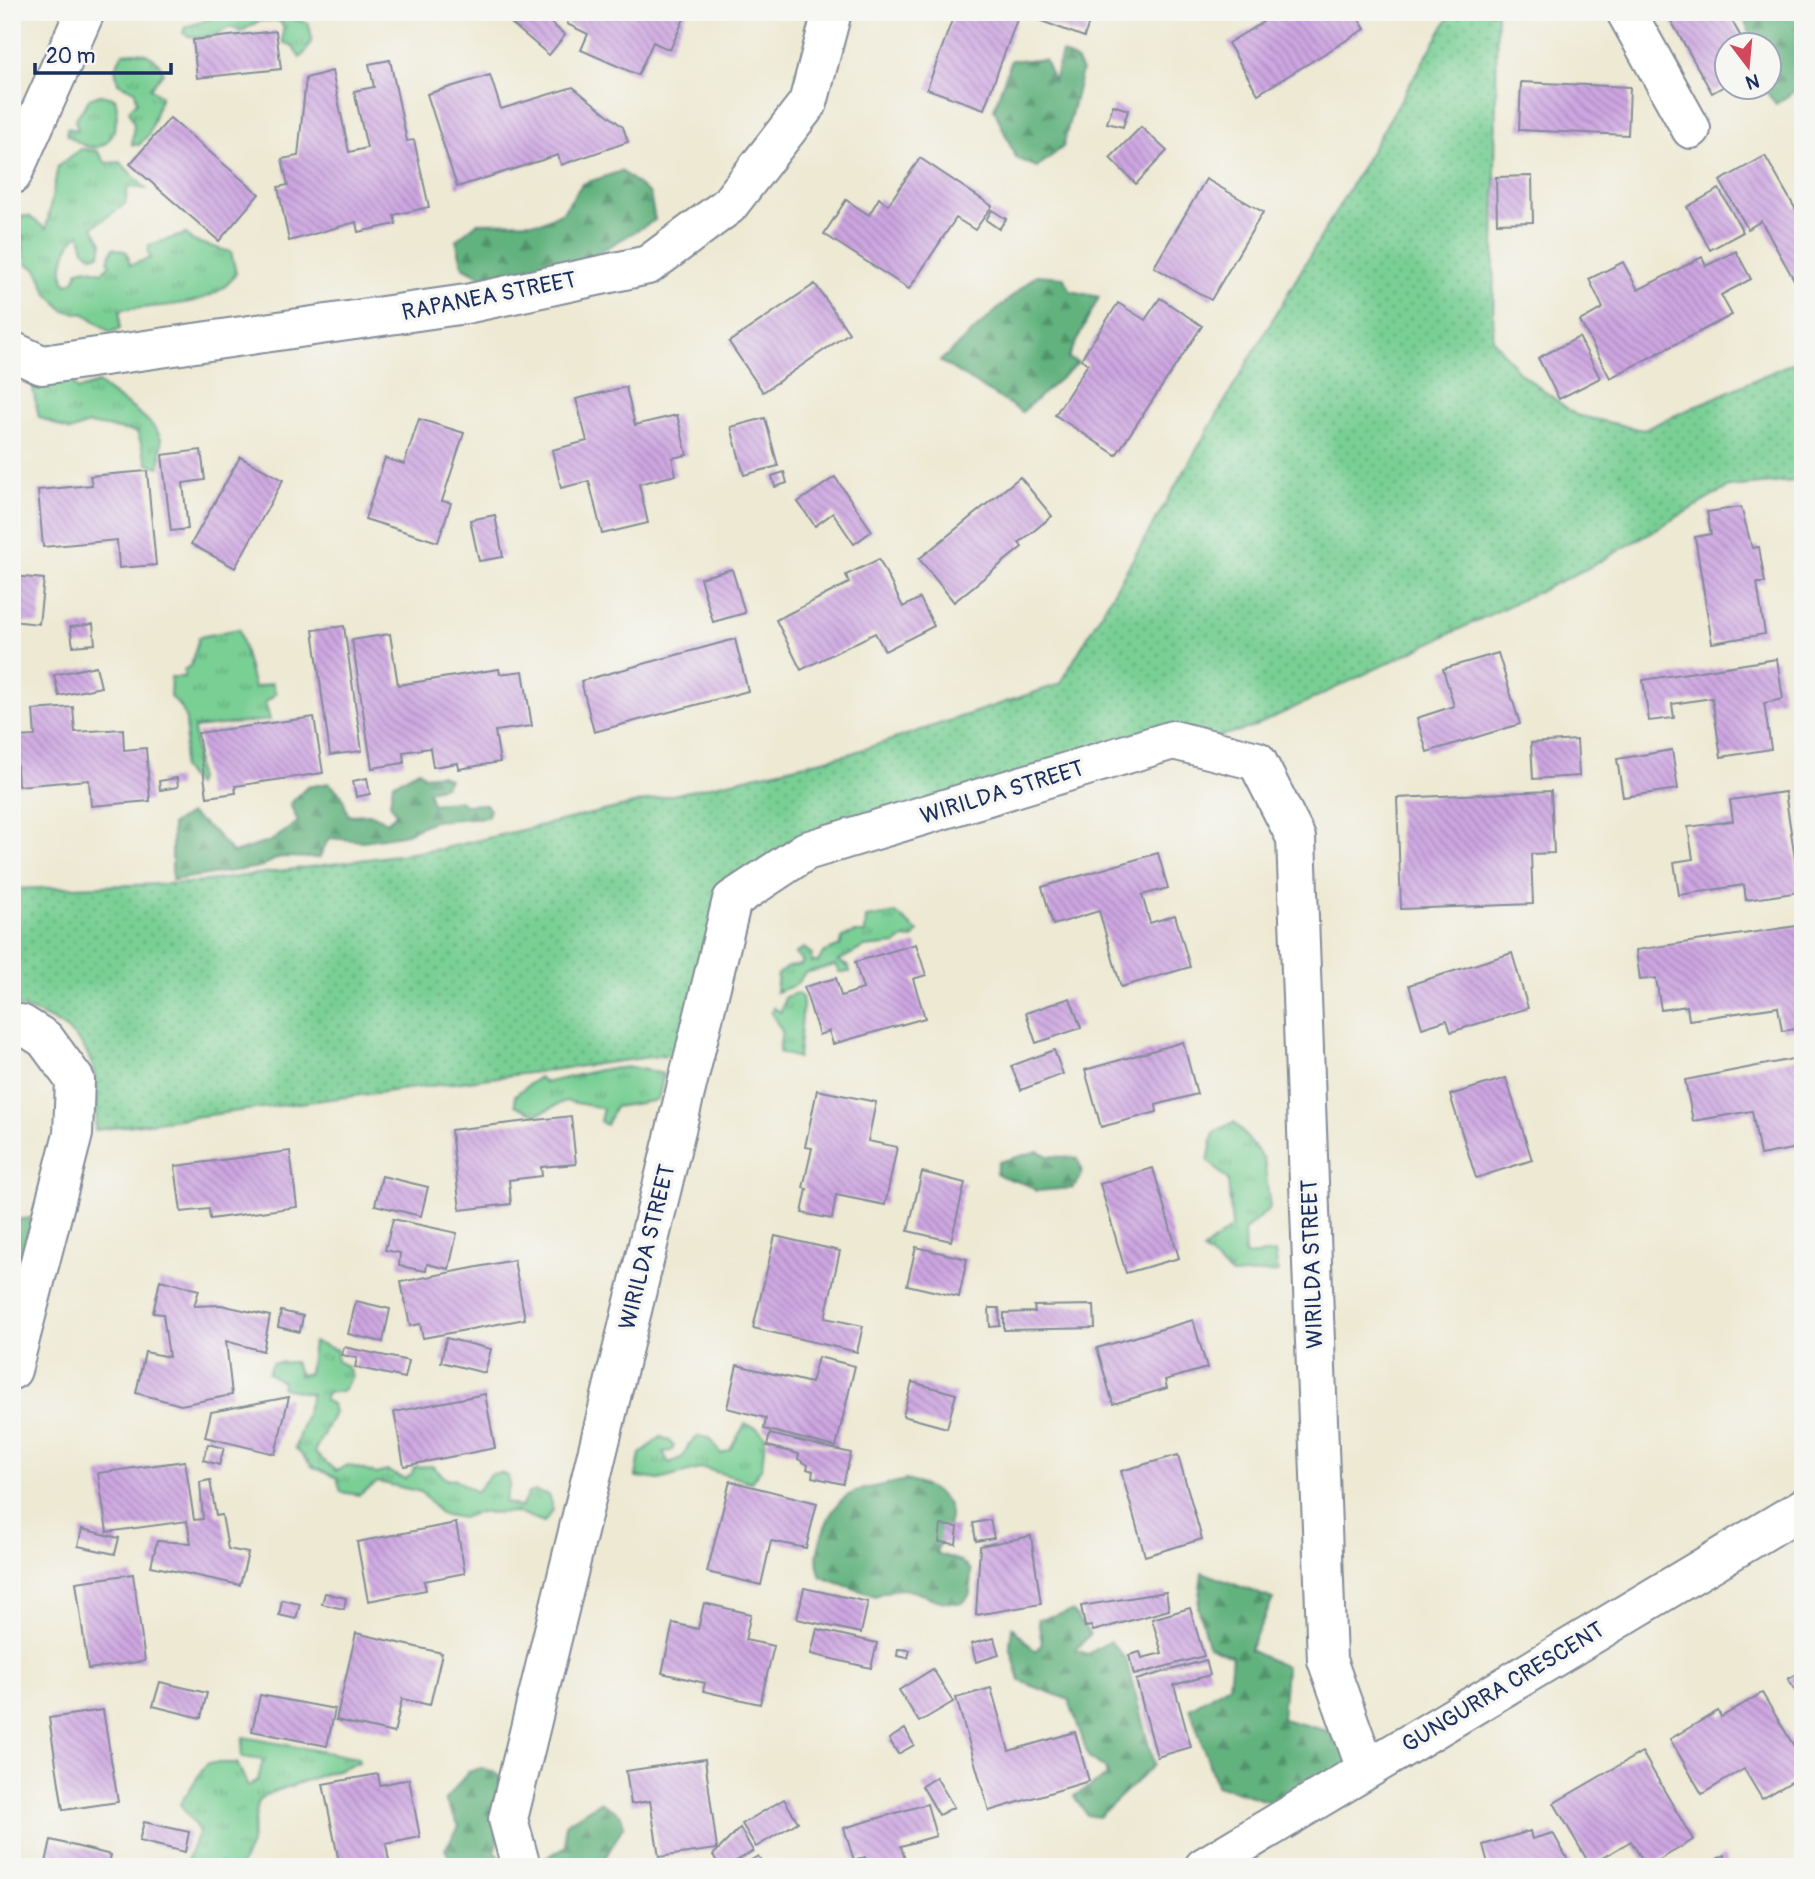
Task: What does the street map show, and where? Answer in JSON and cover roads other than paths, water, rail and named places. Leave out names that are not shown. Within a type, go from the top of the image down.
[{"type":"street","points":[[12,174],[85,12]]},
{"type":"street","name":"RAPANEA STREET","points":[[12,351],[42,365],[466,304],[648,265],[728,206],[807,103],[832,12]]},
{"type":"street","points":[[1626,12],[1690,129]]},
{"type":"street","name":"WIRILDA STREET","points":[[521,1867],[508,1819],[732,900],[806,851],[1173,740],[1257,761],[1296,838],[1327,1660],[1366,1769]]},
{"type":"street","points":[[12,1024],[21,1024],[45,1039],[75,1080],[73,1134],[12,1370]]},
{"type":"street","name":"GUNGURRA CRESCENT","points":[[1204,1867],[1803,1508]]}]
